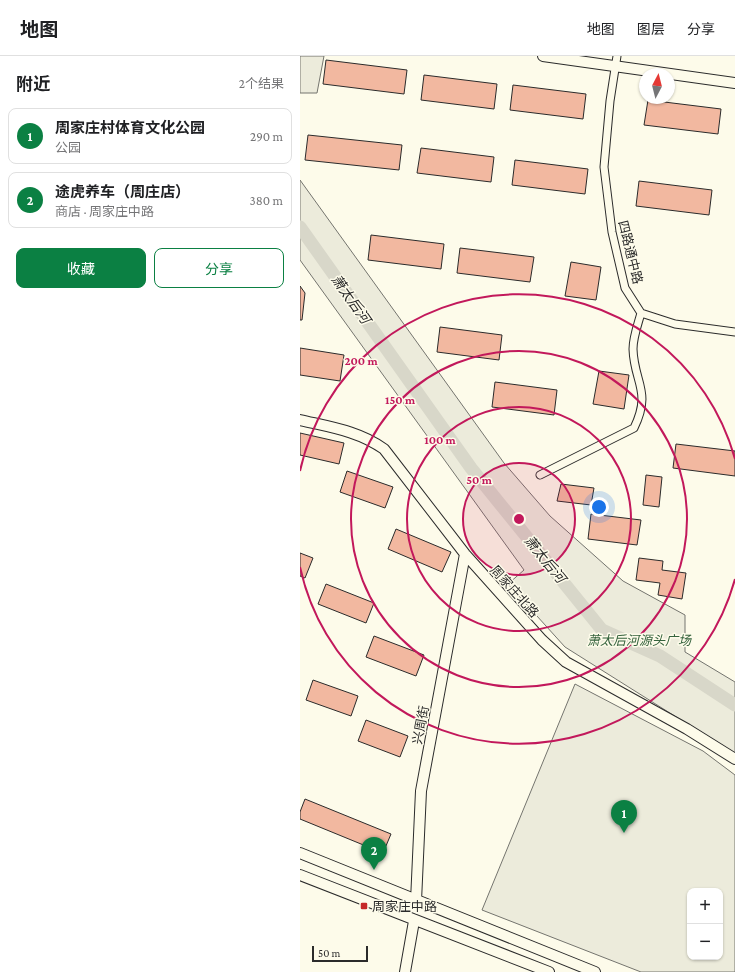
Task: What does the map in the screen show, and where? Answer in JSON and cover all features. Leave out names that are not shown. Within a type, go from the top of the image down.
[{"type":"street","points":[[543,56],[617,61],[735,83]]},
{"type":"street","name":"四路通中路","points":[[617,61],[610,101],[604,167],[612,232],[626,288],[642,313]]},
{"type":"street","points":[[540,475],[634,428],[640,415],[642,404],[641,385],[633,350],[635,333],[642,313],[675,324],[735,332]]},
{"type":"street","name":"周家庄北路","points":[[300,420],[353,433],[370,439],[384,449],[465,554],[542,640],[566,662],[687,729],[735,759]]},
{"type":"street","name":"兴周街","points":[[416,901],[421,791],[465,554]]},
{"type":"street","points":[[300,853],[595,972]]},
{"type":"street","points":[[300,875],[414,921],[549,972]]},
{"type":"street","points":[[405,972],[414,921]]},
{"type":"green space","points":[[300,56],[324,56],[317,93],[300,93]]},
{"type":"green space","name":"萧太后河源头广场","points":[[300,180],[504,463],[550,516],[623,581],[685,615],[685,652],[735,682],[735,754],[565,647],[508,584],[524,570],[300,260]]},
{"type":"green space","points":[[575,684],[703,751],[735,775],[735,972],[641,972],[482,910]]},
{"type":"building","points":[[326,60],[407,70],[404,94],[323,84]]},
{"type":"building","points":[[424,75],[497,84],[494,109],[421,100]]},
{"type":"building","points":[[513,85],[586,94],[583,119],[510,110]]},
{"type":"building","points":[[675,103],[721,109],[718,134],[644,125],[647,104]]},
{"type":"building","points":[[308,135],[402,145],[399,170],[305,160]]},
{"type":"building","points":[[421,148],[494,157],[491,182],[417,173]]},
{"type":"building","points":[[515,160],[588,169],[585,194],[512,185]]},
{"type":"building","points":[[639,181],[712,190],[709,215],[636,206]]},
{"type":"building","points":[[371,235],[444,244],[441,269],[368,260]]},
{"type":"building","points":[[460,248],[534,257],[530,282],[457,273]]},
{"type":"building","points":[[571,262],[601,267],[596,300],[565,296]]},
{"type":"building","points":[[300,286],[305,293],[302,320],[300,320]]},
{"type":"building","points":[[440,327],[502,335],[499,360],[437,352]]},
{"type":"building","points":[[300,348],[344,355],[340,381],[300,375]]},
{"type":"building","points":[[599,371],[629,375],[624,409],[593,404]]},
{"type":"building","points":[[495,382],[557,390],[554,415],[492,407]]},
{"type":"building","points":[[300,433],[344,443],[339,464],[300,455]]},
{"type":"building","points":[[676,444],[735,451],[735,476],[673,468]]},
{"type":"building","points":[[347,471],[393,487],[385,508],[340,492]]},
{"type":"building","points":[[646,475],[662,477],[659,507],[643,505]]},
{"type":"building","points":[[561,484],[594,488],[591,505],[557,501]]},
{"type":"building","points":[[591,514],[641,520],[637,545],[588,539]]},
{"type":"building","points":[[396,529],[451,552],[442,572],[388,549]]},
{"type":"building","points":[[300,553],[313,558],[305,578],[300,576]]},
{"type":"building","points":[[639,558],[663,561],[662,570],[686,573],[682,599],[658,595],[660,583],[636,580]]},
{"type":"building","points":[[326,584],[374,603],[366,623],[318,604]]},
{"type":"building","points":[[374,636],[424,655],[416,676],[366,657]]},
{"type":"building","points":[[313,680],[358,696],[351,716],[306,700]]},
{"type":"building","points":[[366,720],[408,736],[400,757],[358,741]]},
{"type":"building","points":[[305,799],[391,834],[383,853],[300,819],[300,812]]},
{"type":"waterway","name":"萧太后河","points":[[300,227],[471,468],[602,630],[660,656],[735,705]]},
{"type":"place","name":"周家庄村体育文化公园","points":[[624,833]]},
{"type":"place","name":"途虎养车（周庄店）","points":[[374,870]]},
{"type":"place","name":"周家庄中路","points":[[364,906]]}]
